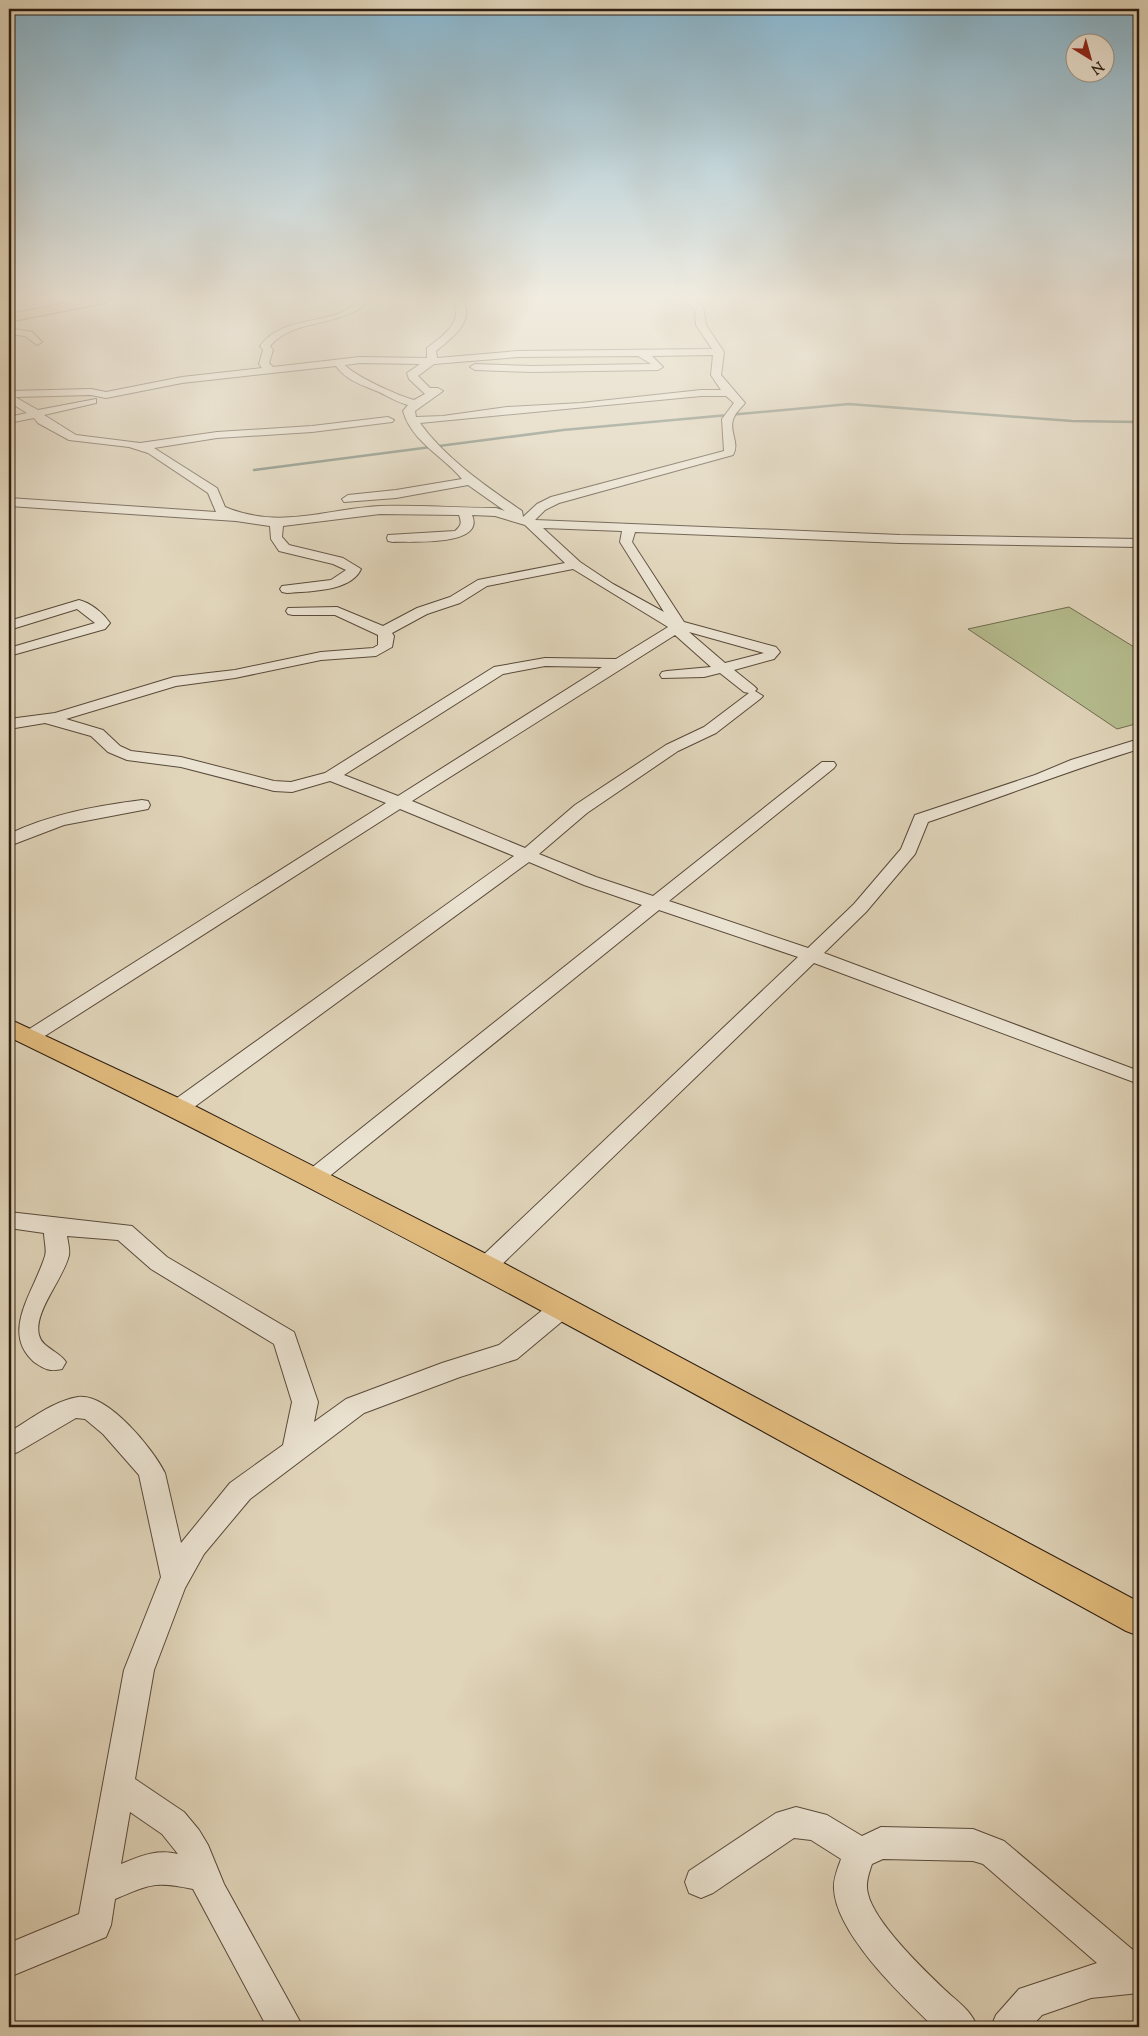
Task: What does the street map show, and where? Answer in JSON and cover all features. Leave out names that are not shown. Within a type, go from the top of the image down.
[{"type":"main road","points":[[19,1032],[178,1108],[486,1266],[1139,1620]]},
{"type":"street","points":[[9,420],[113,394]]},
{"type":"street","points":[[389,394],[394,398],[415,404]]},
{"type":"street","points":[[433,394],[415,404],[409,410],[413,420],[432,446],[460,469],[470,481],[530,522],[575,565],[608,587],[676,626],[723,668],[769,656],[773,652],[676,626],[626,542],[630,529]]},
{"type":"street","points":[[413,420],[442,419],[507,410],[581,406],[692,394]]},
{"type":"street","points":[[530,522],[541,507],[555,500],[729,453],[731,449],[726,430],[726,421],[740,403],[730,394]]},
{"type":"street","points":[[9,398],[37,414],[42,421],[73,438],[142,446],[217,435],[312,429],[388,420]]},
{"type":"street","points":[[142,446],[214,491],[220,509],[241,518]]},
{"type":"street","points":[[348,499],[396,494],[470,481]]},
{"type":"street","points":[[9,502],[241,518],[277,523],[380,510],[496,512],[530,522],[630,529],[900,539],[1139,543]]},
{"type":"street","points":[[394,538],[458,535],[466,529],[468,521],[464,512]]},
{"type":"street","points":[[277,523],[274,532],[278,542],[284,548],[338,561],[354,570],[335,584],[287,589]]},
{"type":"street","points":[[383,632],[422,611],[455,600],[483,583],[575,565]]},
{"type":"street","points":[[9,626],[79,604],[89,610],[103,624],[42,644],[9,652]]},
{"type":"street","points":[[9,724],[86,709],[174,682],[235,674],[321,656],[376,652],[385,647],[387,636],[383,632],[337,611],[293,612]]},
{"type":"street","points":[[19,1032],[399,802],[619,664],[676,626]]},
{"type":"street","points":[[86,709],[97,733],[114,749],[127,755],[181,762],[274,786],[292,787],[331,776],[499,670],[545,662],[619,664]]},
{"type":"street","points":[[178,1108],[527,855],[580,809],[672,748],[710,730],[755,696]]},
{"type":"street","points":[[47,718],[97,733]]},
{"type":"street","points":[[486,1266],[860,908],[909,850],[922,819],[1041,778],[1077,763],[1139,744]]},
{"type":"street","points":[[313,1178],[828,765]]},
{"type":"street","points":[[331,776],[654,904],[811,955],[1139,1078]]},
{"type":"street","points":[[9,840],[28,830],[62,818],[142,804]]},
{"type":"street","points":[[13,1222],[124,1232],[159,1263],[285,1339],[305,1402],[295,1451]]},
{"type":"street","points":[[53,1362],[32,1348],[26,1334],[27,1320],[57,1255],[55,1227]]},
{"type":"street","points":[[9,1960],[94,1925],[139,1670],[176,1578],[194,1546],[240,1491],[355,1406],[451,1370],[508,1352],[563,1307]]},
{"type":"street","points":[[9,1445],[68,1410],[78,1407],[88,1408],[130,1444],[146,1461],[152,1473],[176,1578]]},
{"type":"street","points":[[119,1786],[173,1823],[197,1856],[211,1893],[286,2027]]},
{"type":"street","points":[[701,1882],[787,1824],[796,1821],[805,1822],[828,1833],[860,1853]]},
{"type":"street","points":[[860,1853],[881,1843],[973,1845],[993,1852],[1138,1976]]},
{"type":"street","points":[[860,1853],[850,1892],[855,1910],[867,1928],[926,1996],[960,2027]]},
{"type":"street","points":[[101,1888],[149,1869],[164,1867],[205,1876]]},
{"type":"street","points":[[1008,2027],[1031,2001],[1091,1981],[1138,1976]]},
{"type":"green space","points":[[1069,607],[1139,650],[1139,723],[1117,729],[968,629]]},
{"type":"waterway","points":[[254,470],[563,430],[849,404],[1072,421],[1139,422]]}]
